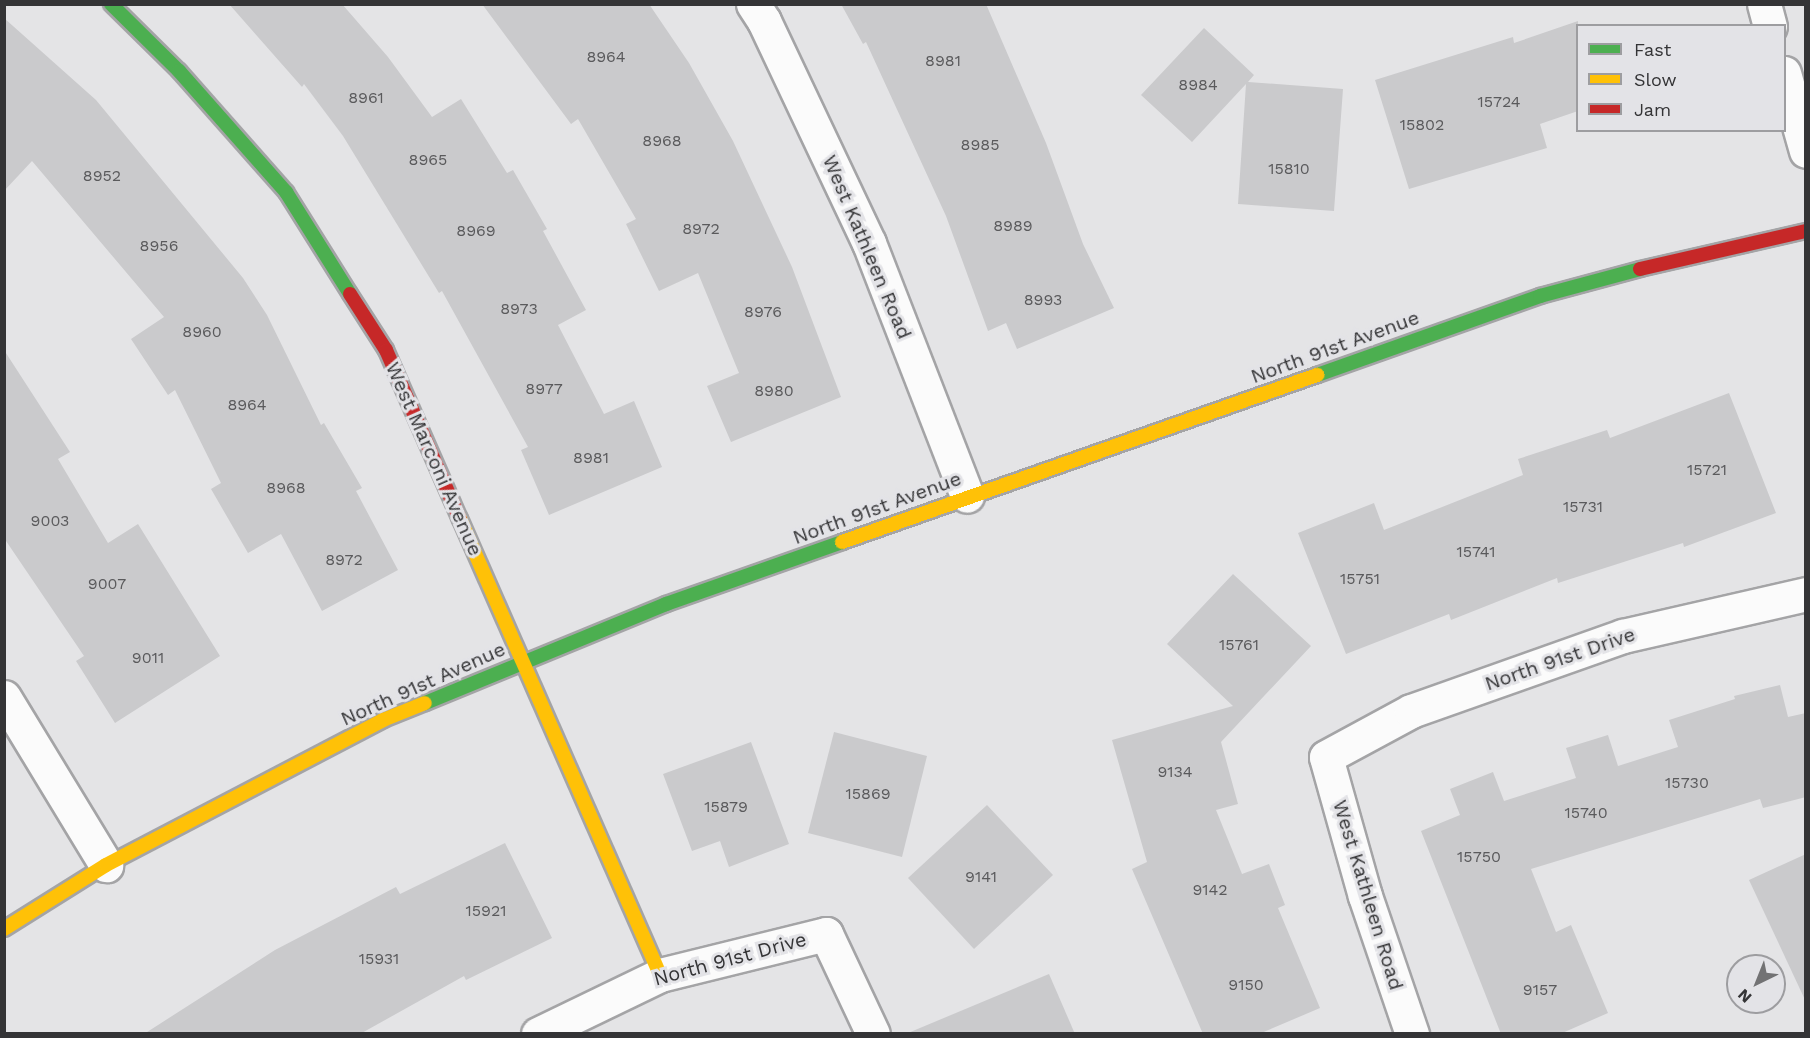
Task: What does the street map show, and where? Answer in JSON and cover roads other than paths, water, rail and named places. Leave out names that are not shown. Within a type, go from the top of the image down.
[{"type":"main road","name":"West Marconi Avenue","points":[[111,4],[178,71],[286,192],[380,340],[660,975]]},
{"type":"main road","name":"North 91st Avenue","points":[[4,929],[106,865],[383,720],[666,604],[967,496],[1540,296],[1682,257],[1806,231]]},
{"type":"street","name":"West Kathleen Road","points":[[753,4],[764,21],[869,243],[967,496]]},
{"type":"street","points":[[1764,4],[1769,24]]},
{"type":"street","points":[[1786,77],[1806,151]]},
{"type":"street","name":"North 91st Drive","points":[[1326,757],[1411,711],[1623,636],[1806,594]]},
{"type":"street","points":[[4,697],[106,865]]},
{"type":"street","name":"West Kathleen Road","points":[[1326,757],[1365,896],[1412,1034]]},
{"type":"street","name":"North 91st Drive","points":[[538,1034],[660,975],[826,934],[873,1034]]}]
